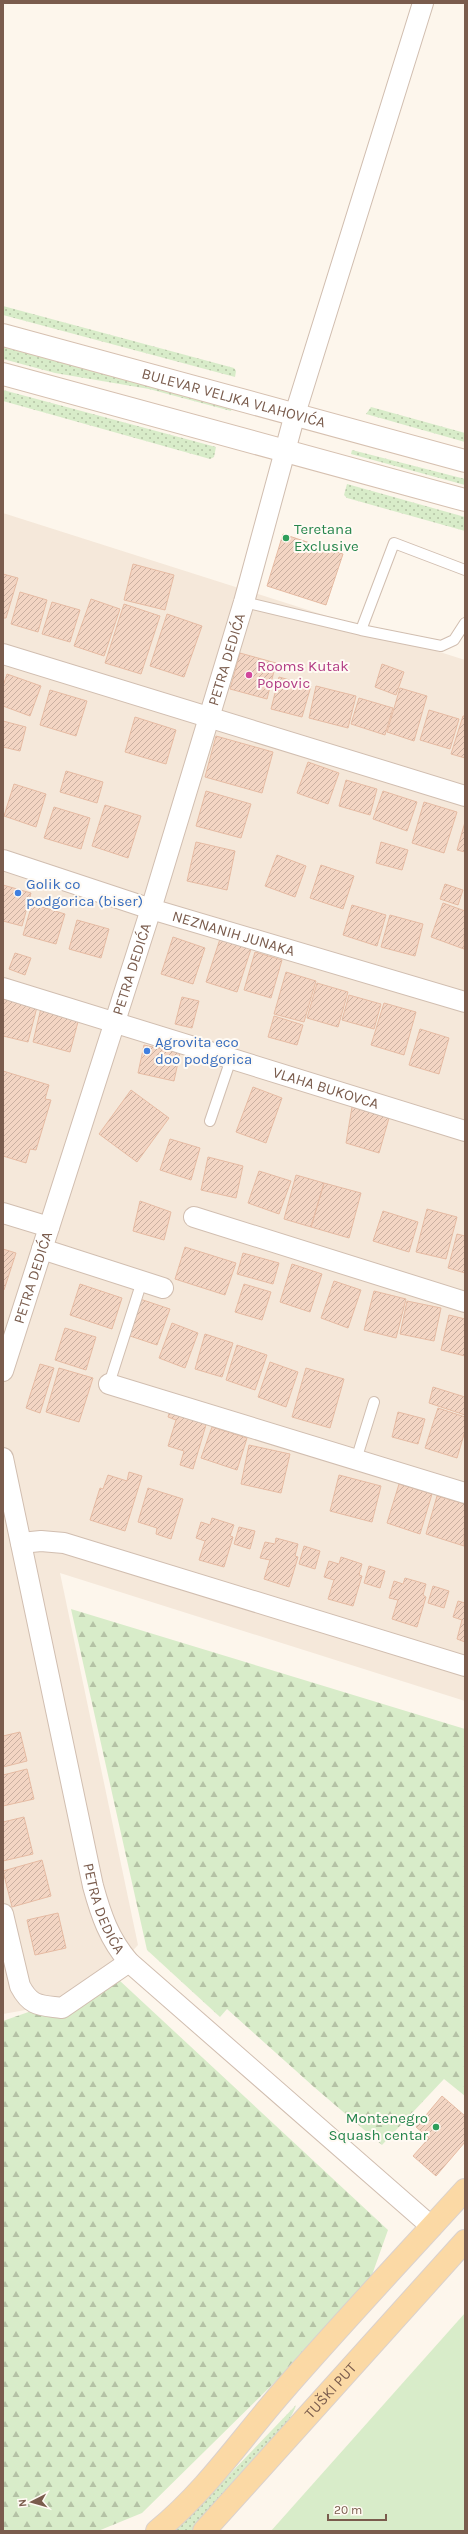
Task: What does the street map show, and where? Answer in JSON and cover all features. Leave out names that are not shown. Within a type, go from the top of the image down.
[{"type":"main road","name":"BULEVAR VELJKA VLAHOVIĆA","points":[[3,335],[465,461]]},
{"type":"main road","points":[[3,374],[465,500]]},
{"type":"main road","points":[[157,2531],[177,2515],[210,2479],[283,2391],[465,2190]]},
{"type":"main road","name":"TUŠKI PUT","points":[[204,2531],[462,2247]]},
{"type":"street","name":"PETRA DEDIĆA","points":[[3,1371],[151,909],[244,602],[295,414],[423,3]]},
{"type":"street","points":[[3,654],[209,719],[465,796]]},
{"type":"street","name":"NEZNANIH JUNAKA","points":[[3,860],[151,909],[465,1002]]},
{"type":"street","name":"VLAHA BUKOVCA","points":[[3,988],[465,1131]]},
{"type":"street","points":[[3,1213],[48,1227]]},
{"type":"street","points":[[194,1216],[465,1302]]},
{"type":"street","points":[[42,1249],[163,1288]]},
{"type":"street","points":[[109,1384],[465,1494]]},
{"type":"street","name":"PETRA DEDIĆA","points":[[3,1458],[93,1886],[108,1932],[129,1962],[432,2226]]},
{"type":"street","points":[[21,1543],[41,1541],[64,1543],[465,1666]]},
{"type":"street","points":[[3,1914],[20,1986],[25,1996],[34,2004],[62,2008],[129,1962]]},
{"type":"lane","points":[[361,630],[394,544],[465,570]]},
{"type":"lane","points":[[244,602],[361,630],[442,646],[454,640],[465,623]]},
{"type":"lane","points":[[210,1121],[231,1059]]},
{"type":"lane","points":[[109,1384],[142,1281]]},
{"type":"lane","points":[[356,1460],[374,1402]]},
{"type":"shaded area","points":[[3,513],[465,660],[465,1701],[60,1573],[138,1945],[88,1999],[3,2014]]},
{"type":"green space","points":[[3,306],[234,368],[236,371],[235,377],[3,315]]},
{"type":"green space","points":[[3,347],[232,407],[231,411],[149,389],[55,373],[3,359]]},
{"type":"green space","points":[[3,390],[216,447],[214,457],[210,459],[3,401]]},
{"type":"green space","points":[[371,407],[465,433],[465,442],[366,414]]},
{"type":"green space","points":[[352,450],[465,479],[465,485],[351,454]]},
{"type":"green space","points":[[347,484],[465,517],[465,531],[347,498],[344,495]]},
{"type":"green space","points":[[71,1609],[465,1729],[465,2096],[444,2079],[382,2145],[314,2087],[227,2009],[220,2017],[147,1950]]},
{"type":"green space","points":[[119,1980],[388,2230],[372,2275],[277,2380],[142,2513],[98,2531],[3,2531],[3,2021]]},
{"type":"green space","points":[[465,2313],[465,2531],[271,2531]]},
{"type":"green space","points":[[296,2405],[281,2432],[193,2531],[175,2531]]},
{"type":"building","points":[[283,534],[343,554],[326,605],[267,586]]},
{"type":"building","points":[[133,564],[174,575],[165,610],[124,600]]},
{"type":"building","points":[[3,574],[18,578],[6,618],[3,618]]},
{"type":"building","points":[[20,592],[47,600],[38,632],[11,624]]},
{"type":"building","points":[[91,599],[120,609],[104,656],[74,646]]},
{"type":"building","points":[[52,602],[80,610],[70,642],[42,634]]},
{"type":"building","points":[[124,604],[160,616],[141,674],[105,663]]},
{"type":"building","points":[[167,614],[202,626],[184,677],[150,666]]},
{"type":"building","points":[[240,653],[276,663],[267,699],[230,689]]},
{"type":"building","points":[[382,664],[404,672],[396,695],[375,687]]},
{"type":"building","points":[[7,674],[41,686],[30,716],[3,706],[3,686]]},
{"type":"building","points":[[279,677],[311,686],[302,717],[271,709]]},
{"type":"building","points":[[316,686],[356,696],[348,728],[309,718]]},
{"type":"building","points":[[400,688],[427,696],[414,741],[387,732]]},
{"type":"building","points":[[50,690],[87,701],[76,736],[40,725]]},
{"type":"building","points":[[359,698],[393,708],[385,735],[351,724]]},
{"type":"building","points":[[429,710],[459,719],[450,749],[420,740]]},
{"type":"building","points":[[463,716],[465,716],[465,758],[451,754]]},
{"type":"building","points":[[135,717],[176,730],[166,764],[125,752]]},
{"type":"building","points":[[3,721],[26,727],[20,751],[3,747]]},
{"type":"building","points":[[216,736],[273,752],[262,793],[205,777]]},
{"type":"building","points":[[308,762],[339,773],[328,804],[297,793]]},
{"type":"building","points":[[66,771],[103,782],[97,803],[60,792]]},
{"type":"building","points":[[346,780],[377,789],[370,815],[339,806]]},
{"type":"building","points":[[14,784],[46,794],[36,827],[4,816]]},
{"type":"building","points":[[206,791],[251,804],[241,838],[196,826]]},
{"type":"building","points":[[383,791],[417,802],[407,831],[373,819]]},
{"type":"building","points":[[424,802],[457,812],[444,853],[412,843]]},
{"type":"building","points":[[105,805],[141,816],[128,858],[92,846]]},
{"type":"building","points":[[54,807],[90,818],[81,849],[44,838]]},
{"type":"building","points":[[465,822],[465,852],[457,850]]},
{"type":"building","points":[[196,842],[235,851],[227,890],[187,881]]},
{"type":"building","points":[[381,842],[408,850],[402,870],[376,863]]},
{"type":"building","points":[[277,855],[306,866],[295,897],[265,886]]},
{"type":"building","points":[[321,865],[354,876],[343,909],[310,898]]},
{"type":"building","points":[[445,884],[463,890],[458,905],[440,899]]},
{"type":"building","points":[[3,885],[31,893],[22,926],[3,921]]},
{"type":"building","points":[[443,903],[465,911],[464,949],[431,937]]},
{"type":"building","points":[[32,904],[65,914],[56,944],[23,935]]},
{"type":"building","points":[[352,905],[386,915],[377,946],[343,935]]},
{"type":"building","points":[[390,915],[423,924],[415,956],[381,947]]},
{"type":"building","points":[[77,920],[109,929],[101,958],[69,949]]},
{"type":"building","points":[[173,937],[205,948],[193,984],[161,974]]},
{"type":"building","points":[[220,939],[251,949],[237,992],[206,982]]},
{"type":"building","points":[[255,952],[282,960],[271,998],[244,990]]},
{"type":"building","points":[[15,953],[31,958],[25,975],[9,969]]},
{"type":"building","points":[[286,972],[316,981],[304,1022],[274,1014]]},
{"type":"building","points":[[317,983],[348,992],[338,1027],[307,1018]]},
{"type":"building","points":[[349,995],[381,1004],[374,1029],[342,1020]]},
{"type":"building","points":[[182,997],[199,1001],[192,1028],[175,1024]]},
{"type":"building","points":[[3,999],[37,1007],[28,1042],[3,1036]]},
{"type":"building","points":[[384,1003],[416,1012],[404,1055],[371,1045]]},
{"type":"building","points":[[41,1008],[79,1018],[70,1052],[33,1042]]},
{"type":"building","points":[[274,1016],[303,1025],[297,1045],[268,1037]]},
{"type":"building","points":[[420,1029],[449,1038],[439,1074],[409,1065]]},
{"type":"building","points":[[144,1045],[180,1053],[174,1081],[138,1073]]},
{"type":"building","points":[[3,1071],[49,1085],[45,1099],[51,1100],[36,1150],[30,1149],[26,1163],[3,1156]]},
{"type":"building","points":[[253,1087],[282,1098],[266,1143],[236,1132]]},
{"type":"building","points":[[131,1090],[169,1118],[137,1162],[99,1134]]},
{"type":"building","points":[[352,1107],[389,1118],[379,1153],[346,1143]]},
{"type":"building","points":[[170,1139],[200,1148],[191,1180],[160,1170]]},
{"type":"building","points":[[208,1157],[243,1166],[236,1198],[201,1190]]},
{"type":"building","points":[[259,1171],[291,1181],[279,1214],[248,1203]]},
{"type":"building","points":[[296,1175],[324,1183],[311,1227],[284,1219]]},
{"type":"building","points":[[324,1183],[361,1193],[349,1238],[311,1227]]},
{"type":"building","points":[[140,1201],[171,1212],[164,1240],[133,1231]]},
{"type":"building","points":[[427,1209],[457,1217],[446,1259],[416,1252]]},
{"type":"building","points":[[383,1211],[418,1222],[409,1252],[373,1241]]},
{"type":"building","points":[[457,1234],[465,1236],[465,1273],[448,1268]]},
{"type":"building","points":[[185,1247],[236,1263],[225,1295],[175,1279]]},
{"type":"building","points":[[3,1249],[16,1253],[4,1290],[3,1290]]},
{"type":"building","points":[[243,1253],[279,1263],[273,1284],[237,1274]]},
{"type":"building","points":[[292,1264],[322,1274],[310,1312],[280,1302]]},
{"type":"building","points":[[334,1281],[361,1290],[348,1328],[321,1318]]},
{"type":"building","points":[[80,1284],[122,1298],[112,1329],[70,1315]]},
{"type":"building","points":[[244,1284],[271,1292],[262,1320],[235,1312]]},
{"type":"building","points":[[374,1291],[406,1299],[396,1338],[364,1330]]},
{"type":"building","points":[[140,1299],[170,1309],[157,1345],[127,1335]]},
{"type":"building","points":[[407,1301],[441,1308],[434,1341],[400,1334]]},
{"type":"building","points":[[449,1315],[465,1319],[465,1356],[441,1350]]},
{"type":"building","points":[[172,1323],[198,1333],[185,1368],[159,1358]]},
{"type":"building","points":[[65,1328],[96,1337],[86,1370],[55,1360]]},
{"type":"building","points":[[205,1334],[233,1343],[222,1377],[195,1369]]},
{"type":"building","points":[[237,1345],[267,1355],[255,1390],[226,1380]]},
{"type":"building","points":[[270,1362],[298,1372],[286,1407],[258,1397]]},
{"type":"building","points":[[40,1364],[54,1368],[40,1413],[26,1408]]},
{"type":"building","points":[[59,1368],[93,1378],[79,1422],[46,1412]]},
{"type":"building","points":[[306,1368],[344,1379],[330,1428],[292,1417]]},
{"type":"building","points":[[433,1387],[465,1397],[465,1415],[429,1403]]},
{"type":"building","points":[[171,1407],[208,1418],[193,1469],[180,1465],[184,1451],[168,1446],[176,1420],[168,1417]]},
{"type":"building","points":[[438,1408],[465,1417],[465,1431],[457,1458],[425,1448]]},
{"type":"building","points":[[398,1412],[425,1419],[418,1444],[392,1437]]},
{"type":"building","points":[[212,1427],[247,1438],[237,1470],[201,1458]]},
{"type":"building","points":[[249,1445],[290,1454],[281,1493],[241,1484]]},
{"type":"building","points":[[129,1472],[142,1476],[125,1531],[90,1520],[100,1488],[103,1489],[108,1475],[127,1481]]},
{"type":"building","points":[[339,1475],[381,1486],[372,1522],[330,1511]]},
{"type":"building","points":[[399,1484],[432,1494],[420,1534],[387,1523]]},
{"type":"building","points":[[148,1488],[183,1499],[171,1539],[156,1534],[157,1528],[138,1522]]},
{"type":"building","points":[[437,1496],[465,1504],[464,1546],[426,1534]]},
{"type":"building","points":[[212,1518],[234,1525],[230,1536],[233,1537],[224,1567],[199,1560],[205,1541],[196,1538],[201,1522],[210,1525]]},
{"type":"building","points":[[239,1527],[255,1531],[250,1549],[234,1544]]},
{"type":"building","points":[[276,1538],[298,1544],[295,1556],[298,1557],[289,1587],[264,1579],[270,1560],[260,1558],[265,1542],[275,1544]]},
{"type":"building","points":[[304,1546],[320,1551],[315,1569],[299,1564]]},
{"type":"building","points":[[341,1557],[362,1564],[359,1575],[362,1576],[353,1606],[328,1599],[334,1580],[324,1577],[329,1561],[339,1564]]},
{"type":"building","points":[[369,1566],[385,1571],[380,1588],[364,1583]]},
{"type":"building","points":[[405,1578],[426,1584],[423,1595],[426,1597],[417,1627],[392,1619],[398,1600],[389,1598],[394,1581],[403,1584]]},
{"type":"building","points":[[433,1586],[449,1591],[444,1608],[428,1603]]},
{"type":"building","points":[[458,1601],[465,1603],[465,1642],[457,1639],[462,1620],[453,1617]]},
{"type":"building","points":[[20,1732],[27,1761],[3,1767],[3,1736]]},
{"type":"building","points":[[27,1769],[34,1799],[3,1806],[3,1775]]},
{"type":"building","points":[[24,1817],[33,1854],[3,1861],[3,1822]]},
{"type":"building","points":[[42,1860],[51,1896],[12,1907],[3,1871]]},
{"type":"building","points":[[58,1913],[66,1948],[35,1955],[27,1920]]},
{"type":"building","points":[[442,2096],[465,2116],[465,2142],[436,2176],[413,2156],[429,2138],[416,2127]]},
{"type":"place","name":"Teretana Exclusive","points":[[286,538]]},
{"type":"place","name":"Rooms Kutak Popovic","points":[[249,675]]},
{"type":"place","name":"Golik co podgorica (biser)","points":[[18,893]]},
{"type":"place","name":"Agrovita eco doo podgorica","points":[[147,1051]]},
{"type":"place","name":"Montenegro Squash centar","points":[[436,2127]]}]
